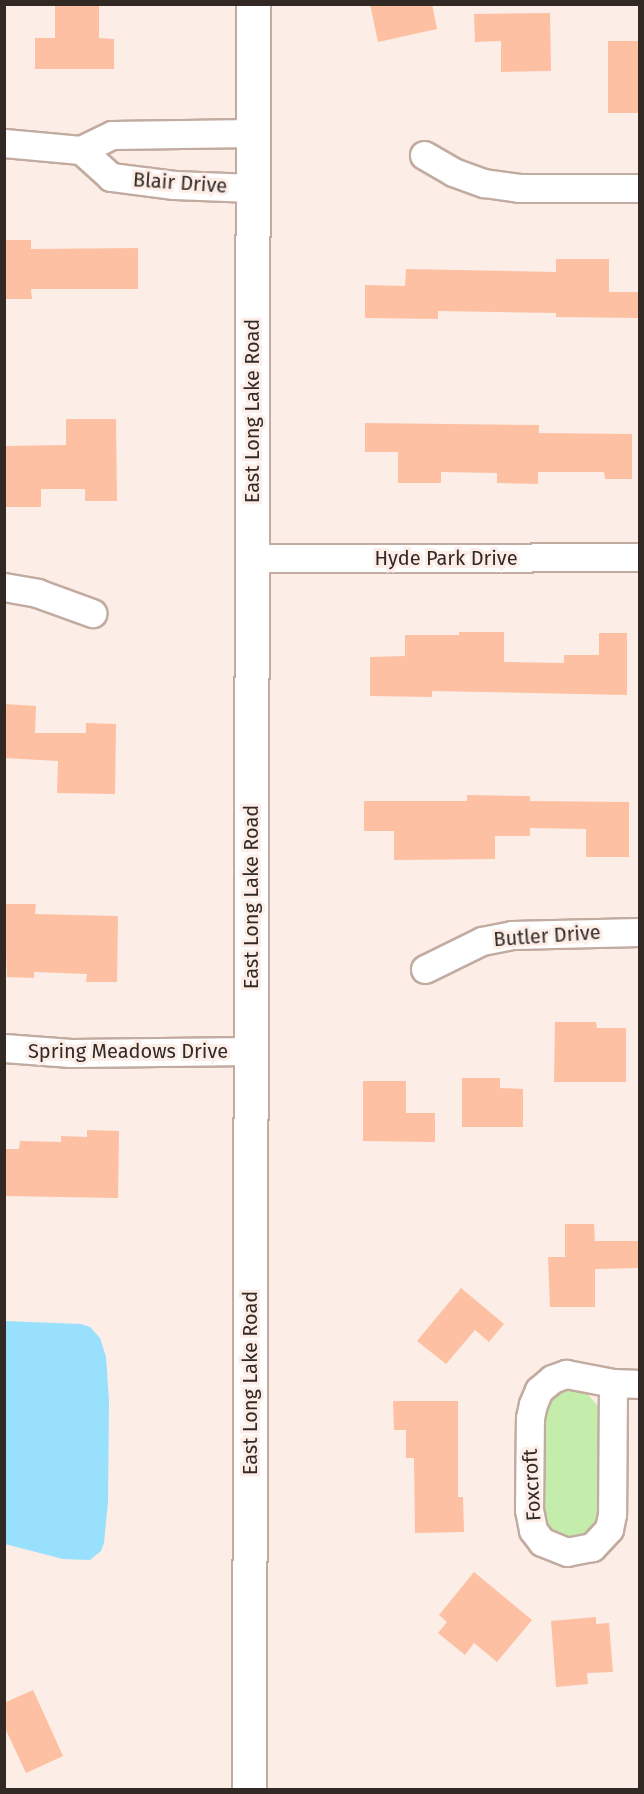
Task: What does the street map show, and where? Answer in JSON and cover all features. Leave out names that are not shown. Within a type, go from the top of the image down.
[{"type":"main road","name":"East Long Lake Road","points":[[249,1790],[253,4]]},
{"type":"street","points":[[4,143],[81,150],[112,135],[253,133]]},
{"type":"street","name":"Blair Drive","points":[[81,150],[111,177],[174,185],[252,188]]},
{"type":"street","points":[[424,155],[453,172],[484,183],[519,188],[639,188]]},
{"type":"street","name":"Hyde Park Drive","points":[[252,558],[639,557]]},
{"type":"street","points":[[4,587],[37,593],[92,613]]},
{"type":"street","name":"Butler Drive","points":[[425,969],[482,941],[512,935],[639,932]]},
{"type":"street","name":"Spring Meadows Drive","points":[[4,1048],[71,1053],[251,1051]]},
{"type":"street","name":"Foxcroft","points":[[613,1383],[612,1514],[609,1528],[602,1539],[582,1551],[567,1552],[553,1548],[542,1542],[533,1530],[529,1510],[530,1418],[533,1404],[540,1390],[552,1379],[566,1374],[613,1383],[639,1384]]},
{"type":"green space","points":[[567,1387],[583,1389],[599,1407],[599,1519],[587,1534],[565,1540],[545,1528],[540,1509],[542,1412],[545,1402]]},
{"type":"water","points":[[5,1321],[81,1324],[90,1327],[100,1338],[106,1357],[109,1401],[108,1502],[104,1543],[101,1551],[90,1560],[63,1559],[5,1544]]},
{"type":"building","points":[[55,4],[99,4],[99,38],[114,39],[114,69],[35,69],[35,38],[55,38]]},
{"type":"building","points":[[370,4],[432,4],[437,29],[378,42]]},
{"type":"building","points":[[550,13],[551,71],[501,72],[501,41],[475,42],[474,14]]},
{"type":"building","points":[[608,41],[639,41],[639,113],[608,113]]},
{"type":"building","points":[[4,240],[31,240],[31,249],[138,248],[138,289],[31,289],[32,299],[4,299]]},
{"type":"building","points":[[556,259],[609,259],[609,292],[639,292],[639,318],[556,317],[556,313],[438,311],[438,319],[365,318],[365,285],[405,286],[406,269],[556,272]]},
{"type":"building","points":[[66,419],[116,419],[117,501],[85,501],[85,489],[41,489],[41,507],[4,507],[4,446],[66,445]]},
{"type":"building","points":[[365,423],[539,425],[539,433],[632,434],[632,479],[605,479],[604,472],[538,472],[538,484],[497,483],[497,473],[441,472],[441,483],[398,483],[398,452],[365,452]]},
{"type":"building","points":[[459,632],[504,632],[504,662],[564,663],[564,655],[599,655],[599,633],[627,633],[627,695],[432,691],[432,697],[370,696],[370,657],[405,656],[405,635],[459,635]]},
{"type":"building","points":[[4,704],[36,706],[35,733],[86,733],[86,723],[116,724],[115,794],[57,793],[58,761],[4,758]]},
{"type":"building","points":[[467,795],[530,796],[530,801],[629,802],[629,857],[586,857],[586,829],[530,828],[530,836],[495,836],[495,859],[394,860],[394,831],[364,831],[364,801],[467,801]]},
{"type":"building","points":[[4,904],[36,904],[35,914],[118,916],[117,982],[86,982],[87,974],[34,972],[34,978],[7,977]]},
{"type":"building","points":[[555,1022],[596,1022],[597,1028],[626,1028],[626,1082],[554,1082]]},
{"type":"building","points":[[462,1078],[500,1078],[500,1088],[523,1089],[523,1127],[462,1127]]},
{"type":"building","points":[[363,1081],[406,1081],[406,1113],[435,1113],[435,1142],[363,1141]]},
{"type":"building","points":[[87,1130],[119,1131],[118,1198],[4,1196],[4,1149],[19,1149],[20,1141],[61,1142],[61,1136],[87,1137]]},
{"type":"building","points":[[565,1224],[594,1224],[595,1241],[639,1241],[639,1268],[595,1269],[595,1307],[550,1307],[548,1257],[565,1257]]},
{"type":"building","points":[[461,1288],[504,1324],[489,1342],[475,1330],[446,1364],[417,1341]]},
{"type":"building","points":[[393,1401],[458,1401],[458,1497],[463,1497],[464,1532],[415,1533],[414,1458],[406,1458],[406,1430],[394,1430]]},
{"type":"building","points":[[474,1572],[532,1620],[497,1662],[474,1643],[465,1655],[438,1633],[447,1622],[439,1615]]},
{"type":"building","points":[[596,1617],[596,1624],[609,1623],[613,1672],[587,1673],[588,1684],[556,1687],[551,1621]]},
{"type":"building","points":[[33,1690],[63,1756],[26,1773],[4,1726],[4,1703]]}]
